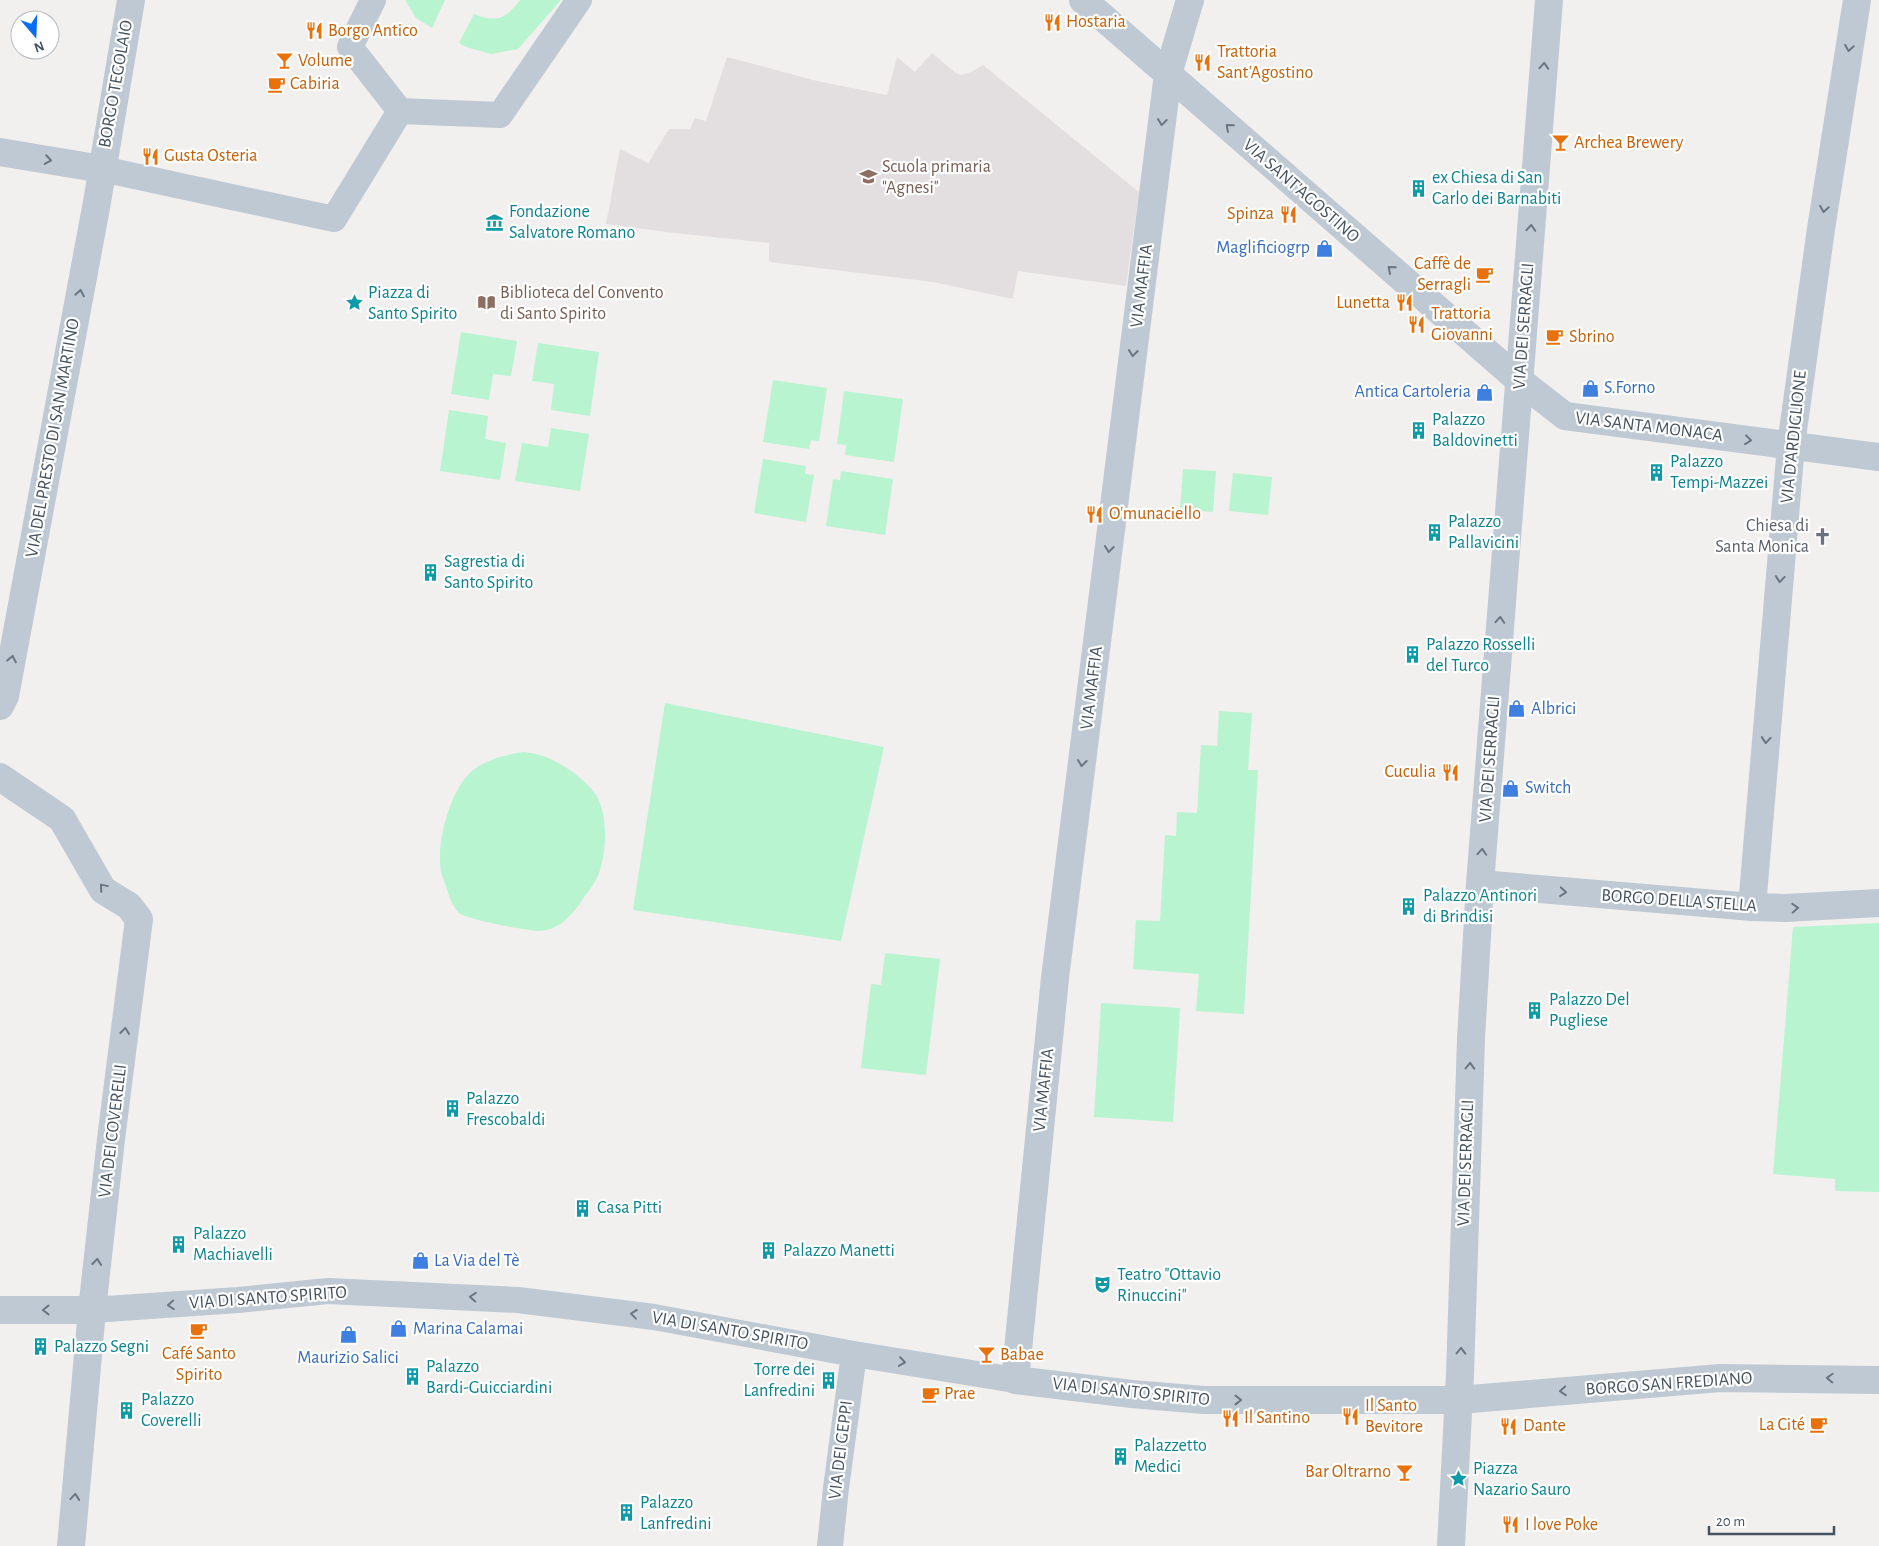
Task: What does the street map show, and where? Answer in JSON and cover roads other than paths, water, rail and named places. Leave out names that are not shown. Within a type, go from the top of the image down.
[{"type":"street","name":"BORGO TEGOLAIO","points":[[102,169],[131,0]]},
{"type":"street","points":[[373,0],[350,47],[400,112]]},
{"type":"street","points":[[400,112],[500,115],[579,0]]},
{"type":"street","name":"VIA SANT'AGOSTINO","points":[[1083,0],[1520,381]]},
{"type":"street","name":"VIA MAFFIA","points":[[1016,1380],[1055,978],[1168,74],[1190,0]]},
{"type":"street","name":"VIA DEI SERRAGLI","points":[[1459,1400],[1468,1107],[1480,884],[1549,0]]},
{"type":"street","name":"VIA D'ARDIGLIONE","points":[[1752,907],[1791,445],[1820,230],[1856,0]]},
{"type":"street","points":[[0,152],[102,169],[334,219],[400,112]]},
{"type":"street","name":"VIA DEL PRESTO DI SAN MARTINO","points":[[0,706],[4,696],[23,602],[102,169]]},
{"type":"street","name":"VIA SANTA MONACA","points":[[1520,381],[1565,416],[1879,457]]},
{"type":"street","name":"VIA DEI COVERELLI","points":[[0,777],[62,819],[103,890],[129,906],[139,919],[111,1139],[92,1310],[70,1546]]},
{"type":"street","name":"BORGO DELLA STELLA","points":[[1480,884],[1752,907],[1785,908],[1879,903]]},
{"type":"street","name":"VIA DI SANTO SPIRITO","points":[[0,1310],[92,1310],[238,1300],[328,1291],[518,1300],[654,1317],[854,1354],[1016,1380],[1132,1394],[1204,1400],[1459,1400]]},
{"type":"street","name":"VIA DEI GEPPI","points":[[830,1546],[854,1354]]},
{"type":"street","name":"BORGO SAN FREDIANO","points":[[1459,1400],[1720,1378],[1879,1380]]},
{"type":"street","points":[[1451,1546],[1459,1400]]},
{"type":"place","name":"Hostaria","points":[[1052,22]]},
{"type":"place","name":"Borgo Antico","points":[[314,31]]},
{"type":"place","name":"Volume","points":[[284,61]]},
{"type":"place","name":"Trattoria Sant'Agostino","points":[[1203,62]]},
{"type":"place","name":"Cabiria","points":[[276,84]]},
{"type":"place","name":"Archea Brewery","points":[[1560,143]]},
{"type":"place","name":"Gusta Osteria","points":[[150,156]]},
{"type":"place","name":"Scuola primaria \"Agnesi\"","points":[[868,177]]},
{"type":"place","name":"ex Chiesa di San Carlo dei Barnabiti","points":[[1418,188]]},
{"type":"place","name":"Spinza","points":[[1288,214]]},
{"type":"place","name":"Fondazione Salvatore Romano","points":[[495,222]]},
{"type":"place","name":"Maglificiogrp","points":[[1324,248]]},
{"type":"place","name":"Caffè de Serragli","points":[[1485,274]]},
{"type":"place","name":"Piazza di Santo Spirito","points":[[354,303]]},
{"type":"place","name":"Biblioteca del Convento di Santo Spirito","points":[[486,303]]},
{"type":"place","name":"Lunetta","points":[[1404,303]]},
{"type":"place","name":"Trattoria Giovanni","points":[[1417,324]]},
{"type":"place","name":"Sbrino","points":[[1555,337]]},
{"type":"place","name":"S.Forno","points":[[1590,388]]},
{"type":"place","name":"Antica Cartoleria","points":[[1485,392]]},
{"type":"place","name":"Palazzo Baldovinetti","points":[[1418,430]]},
{"type":"place","name":"Palazzo Tempi-Mazzei","points":[[1656,472]]},
{"type":"place","name":"O'munaciello","points":[[1095,514]]},
{"type":"place","name":"Palazzo Pallavicini","points":[[1434,532]]},
{"type":"place","name":"Chiesa di Santa Monica","points":[[1823,536]]},
{"type":"place","name":"Sagrestia di Santo Spirito","points":[[430,572]]},
{"type":"place","name":"Palazzo Rosselli del Turco","points":[[1412,655]]},
{"type":"place","name":"Albrici","points":[[1517,709]]},
{"type":"place","name":"Cuculia","points":[[1450,772]]},
{"type":"place","name":"Switch","points":[[1511,788]]},
{"type":"place","name":"Palazzo Antinori di Brindisi","points":[[1409,906]]},
{"type":"place","name":"Palazzo Del Pugliese","points":[[1535,1010]]},
{"type":"place","name":"Palazzo Frescobaldi","points":[[452,1109]]},
{"type":"place","name":"Casa Pitti","points":[[583,1208]]},
{"type":"place","name":"Palazzo Machiavelli","points":[[179,1244]]},
{"type":"place","name":"Palazzo Manetti","points":[[769,1251]]},
{"type":"place","name":"La Via del Tè","points":[[420,1261]]},
{"type":"place","name":"Teatro \"Ottavio Rinuccini\"","points":[[1103,1285]]},
{"type":"place","name":"Marina Calamai","points":[[399,1329]]},
{"type":"place","name":"Café Santo Spirito","points":[[199,1331]]},
{"type":"place","name":"Maurizio Salici","points":[[348,1335]]},
{"type":"place","name":"Palazzo Segni","points":[[40,1347]]},
{"type":"place","name":"Babae","points":[[986,1355]]},
{"type":"place","name":"Palazzo Bardi-Guicciardini","points":[[412,1377]]},
{"type":"place","name":"Torre dei Lanfredini","points":[[829,1380]]},
{"type":"place","name":"Prae","points":[[930,1394]]},
{"type":"place","name":"Palazzo Coverelli","points":[[127,1410]]},
{"type":"place","name":"Il Santo Bevitore","points":[[1351,1416]]},
{"type":"place","name":"Il Santino","points":[[1230,1418]]},
{"type":"place","name":"La Cité","points":[[1819,1425]]},
{"type":"place","name":"Dante","points":[[1509,1426]]},
{"type":"place","name":"Palazzetto Medici","points":[[1120,1456]]},
{"type":"place","name":"Bar Oltrarno","points":[[1405,1472]]},
{"type":"place","name":"Piazza Nazario Sauro","points":[[1459,1479]]},
{"type":"place","name":"Palazzo Lanfredini","points":[[626,1513]]},
{"type":"place","name":"I love Poke","points":[[1511,1525]]}]
